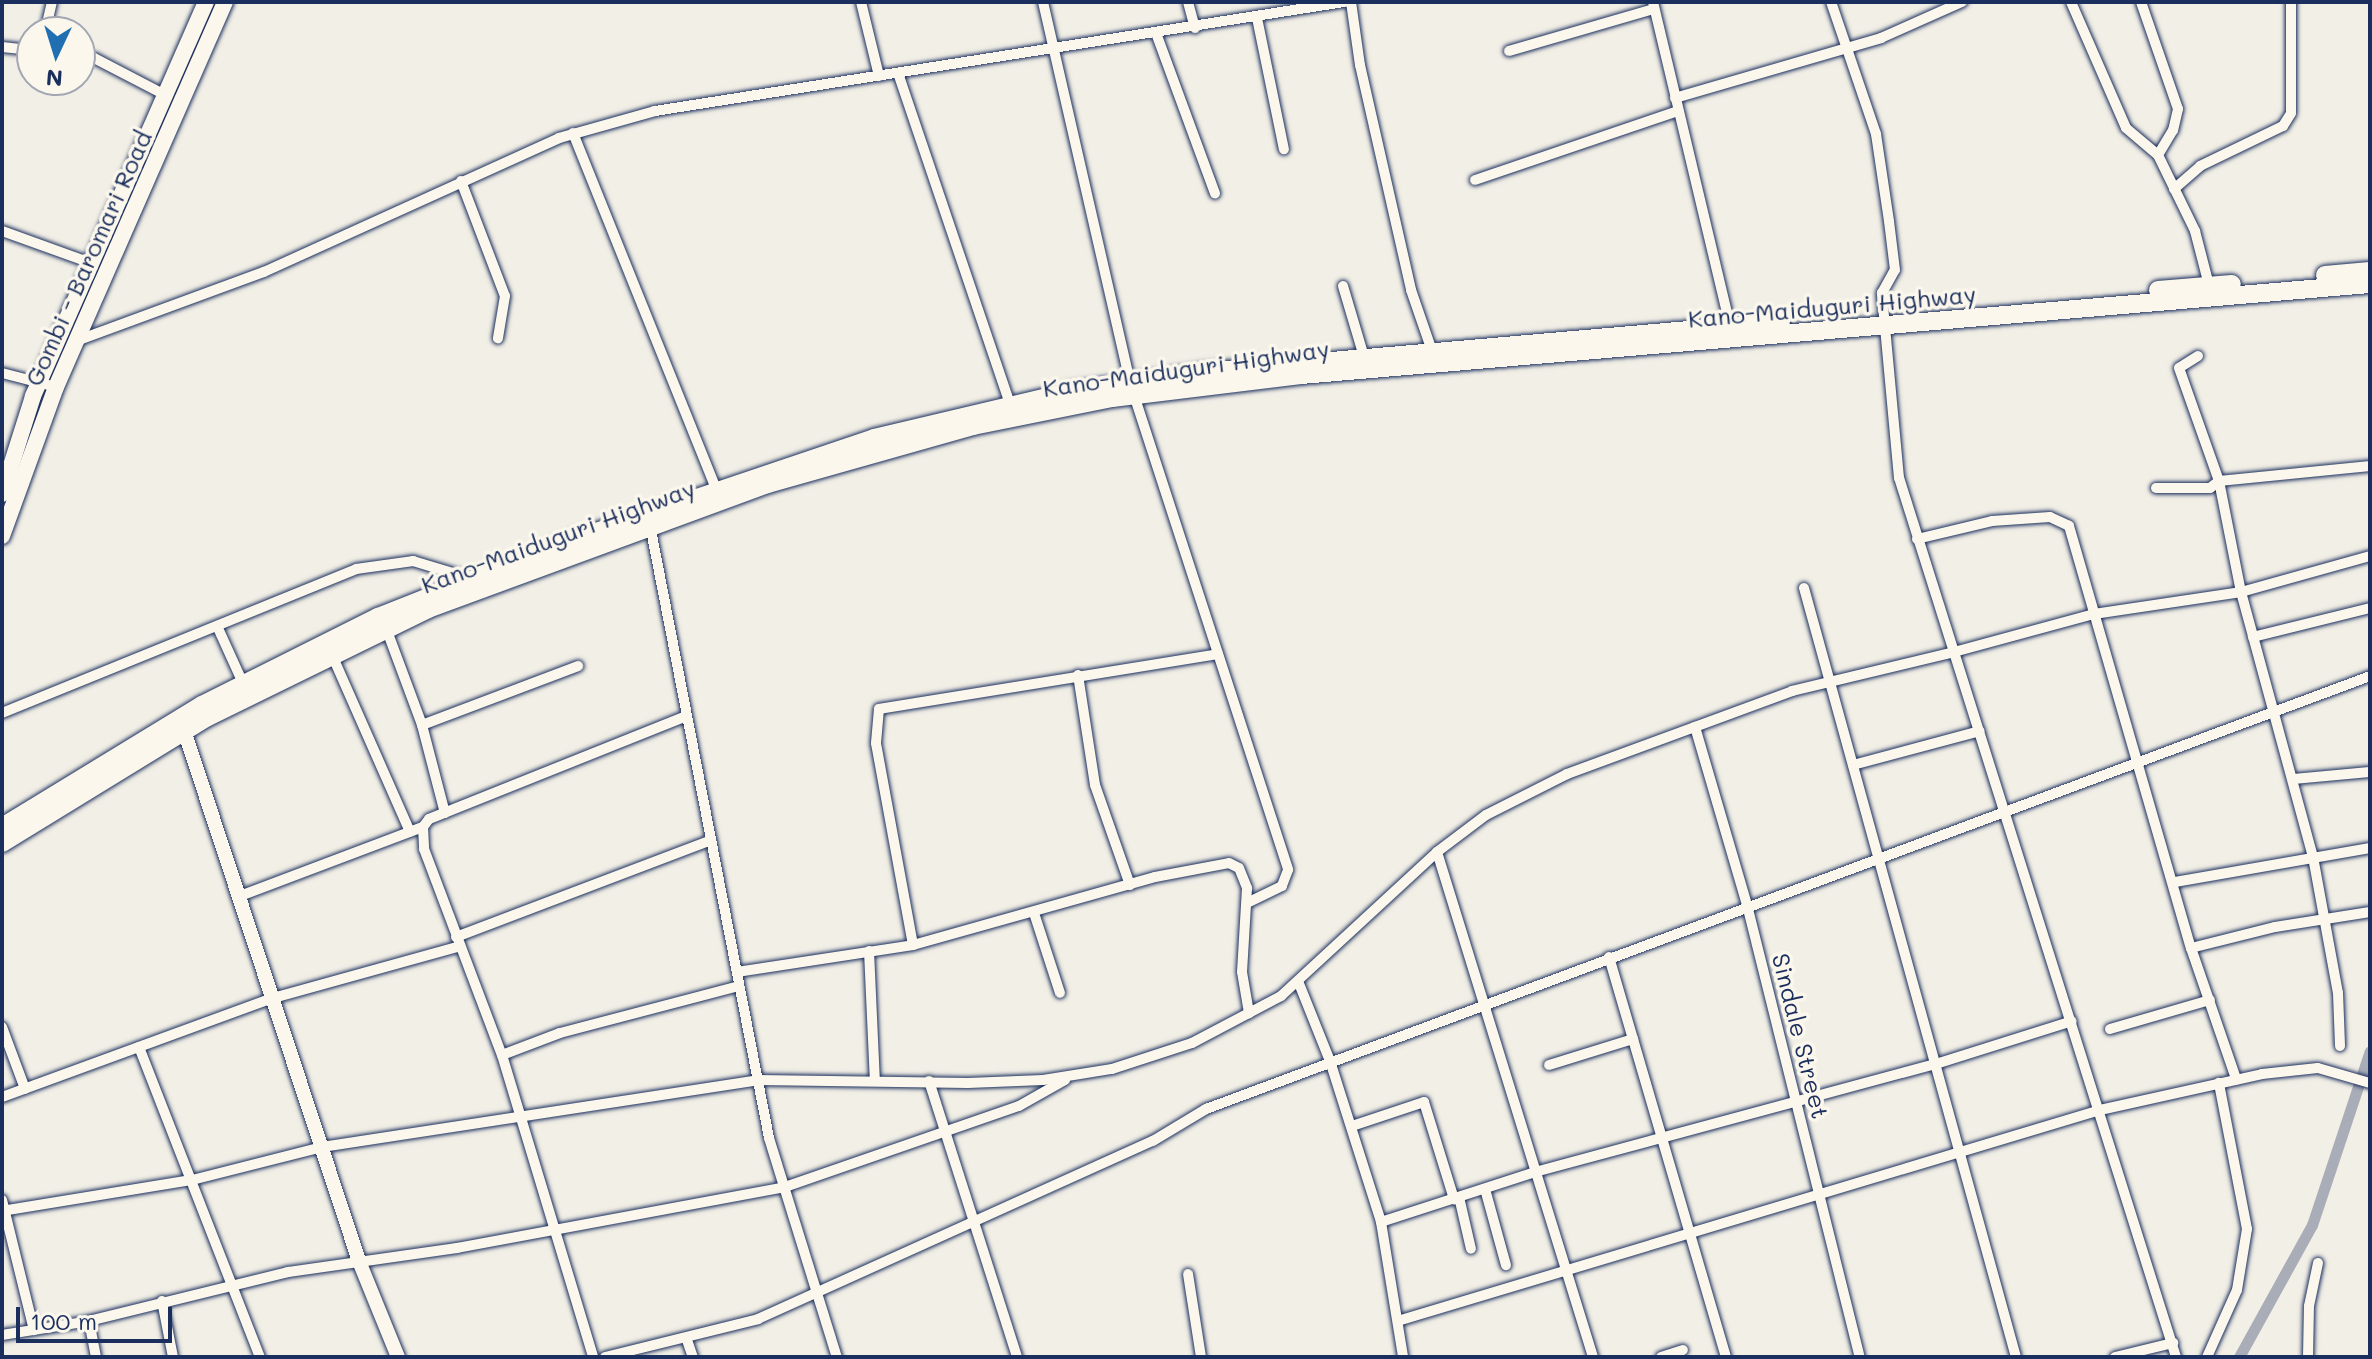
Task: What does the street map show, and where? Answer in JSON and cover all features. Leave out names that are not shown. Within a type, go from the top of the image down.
[{"type":"highway","name":"Kano-Maiduguri Highway","points":[[2,843],[243,683],[469,578],[878,450],[1132,389],[2370,271]]},
{"type":"highway","name":"Kano-Maiduguri Highway","points":[[2,827],[182,724],[474,590],[648,521],[716,489],[860,442],[1010,404],[1364,357],[1432,351],[1730,326],[1885,319],[2370,284]]},
{"type":"main road","name":"Gombi - Baromari Road","points":[[2,494],[40,380],[206,2]]},
{"type":"main road","name":"Gombi - Baromari Road","points":[[2,536],[56,387],[225,2]]},
{"type":"street","points":[[861,2],[879,76]]},
{"type":"street","points":[[1043,2],[1051,50],[1132,389],[1288,870],[1282,886],[1247,903]]},
{"type":"street","points":[[1188,2],[1195,28]]},
{"type":"street","points":[[60,333],[77,341],[264,272],[573,133],[655,111],[1344,2]]},
{"type":"street","points":[[1351,2],[1360,65],[1407,275],[1432,351]]},
{"type":"street","points":[[1831,2],[1876,134],[1889,221],[1895,270],[1882,293],[1899,478],[2176,1357]]},
{"type":"street","points":[[1675,98],[1847,49],[1962,2]]},
{"type":"street","points":[[2071,2],[2126,128],[2158,155],[2195,231],[2209,285]]},
{"type":"street","points":[[2141,2],[2178,109],[2173,130],[2158,155]]},
{"type":"street","points":[[2174,189],[2200,166],[2283,126],[2291,113],[2291,2]]},
{"type":"street","points":[[1509,51],[1654,5],[1730,326]]},
{"type":"street","points":[[1257,18],[1284,149]]},
{"type":"street","points":[[1156,33],[1215,193]]},
{"type":"street","points":[[96,59],[165,95]]},
{"type":"street","points":[[898,73],[1010,404]]},
{"type":"street","points":[[1475,180],[1678,111]]},
{"type":"street","points":[[573,133],[716,489]]},
{"type":"street","points":[[461,181],[505,296],[498,338]]},
{"type":"street","points":[[2,231],[91,263]]},
{"type":"street","points":[[1343,286],[1364,357]]},
{"type":"street","points":[[2198,356],[2179,368],[2219,481],[2241,592],[2313,857],[2338,993],[2340,1046]]},
{"type":"street","points":[[2,373],[40,380],[56,387]]},
{"type":"street","points":[[2156,488],[2210,488],[2219,481],[2370,466]]},
{"type":"street","points":[[1917,539],[1992,521],[2063,520],[2069,526],[2175,882],[2191,948],[2236,1079]]},
{"type":"street","points":[[648,521],[782,1188],[837,1357]]},
{"type":"street","points":[[34,1330],[3,1207],[192,1180],[322,1147],[758,1080],[929,1081],[1070,1076],[1112,1069],[1192,1043],[1249,1013],[1298,981],[1437,852],[1486,815],[1567,774],[1829,682],[2094,614],[2241,592],[2370,556]]},
{"type":"street","points":[[2,713],[218,628],[356,569],[413,561],[469,578]]},
{"type":"street","points":[[1804,588],[1939,1063],[2016,1357]]},
{"type":"street","points":[[2253,637],[2370,608]]},
{"type":"street","points":[[218,628],[243,683]]},
{"type":"street","points":[[386,628],[422,725],[445,813]]},
{"type":"street","points":[[331,653],[410,832]]},
{"type":"street","points":[[913,945],[876,743],[879,709],[1218,654]]},
{"type":"street","points":[[422,725],[578,666]]},
{"type":"street","points":[[1078,675],[1095,785],[1130,885]]},
{"type":"street","points":[[605,1357],[687,1340],[817,1295],[1153,1141],[1206,1109],[2004,809],[2370,676]]},
{"type":"street","points":[[240,896],[423,827],[445,813],[687,716]]},
{"type":"street","points":[[182,724],[359,1261],[398,1357]]},
{"type":"street","name":"Sindale Street","points":[[1695,727],[1747,905],[1860,1357]]},
{"type":"street","points":[[1853,765],[1980,731]]},
{"type":"street","points":[[2293,779],[2370,772]]},
{"type":"street","points":[[423,827],[424,849],[502,1055],[593,1357]]},
{"type":"street","points":[[2,1097],[273,998],[458,941],[711,840]]},
{"type":"street","points":[[2175,882],[2370,848]]},
{"type":"street","points":[[1437,852],[1593,1357]]},
{"type":"street","points":[[737,972],[913,945],[1130,885],[1229,863],[1245,878],[1247,903],[1242,972],[1249,1013]]},
{"type":"street","points":[[2191,948],[2370,912]]},
{"type":"street","points":[[1034,913],[1060,993]]},
{"type":"street","points":[[869,951],[875,1081]]},
{"type":"street","points":[[1609,957],[1726,1357]]},
{"type":"street","points":[[1298,981],[1330,1061],[1381,1222],[1401,1320],[1403,1357]]},
{"type":"street","points":[[502,1055],[560,1033],[739,986]]},
{"type":"street","points":[[2110,1029],[2210,1000]]},
{"type":"street","points":[[1381,1222],[1535,1172],[1797,1098],[1939,1063],[2072,1021]]},
{"type":"street","points":[[2,1027],[25,1089]]},
{"type":"street","points":[[1549,1065],[1633,1039]]},
{"type":"street","points":[[139,1047],[260,1357]]},
{"type":"street","points":[[1401,1320],[2100,1110],[2236,1079],[2318,1068],[2369,1082]]},
{"type":"street","points":[[2,1335],[89,1321],[230,1284],[557,1231],[782,1188],[944,1129],[1019,1106],[1070,1076]]},
{"type":"street","points":[[929,1081],[1017,1357]]},
{"type":"street","points":[[2207,1357],[2237,1290],[2247,1229],[2219,1083]]},
{"type":"street","points":[[1352,1126],[1424,1102],[1471,1249]]},
{"type":"street","points":[[1485,1189],[1506,1265]]},
{"type":"street","points":[[2308,1357],[2309,1306],[2318,1263]]},
{"type":"street","points":[[1188,1274],[1201,1357]]},
{"type":"street","points":[[162,1301],[173,1357]]},
{"type":"street","points":[[89,1321],[96,1357]]},
{"type":"street","points":[[687,1340],[693,1357]]},
{"type":"street","points":[[2115,1357],[2173,1343]]},
{"type":"street","points":[[1661,1357],[1683,1350]]},
{"type":"waterway","points":[[2239,1357],[2312,1225],[2370,1051]]}]
